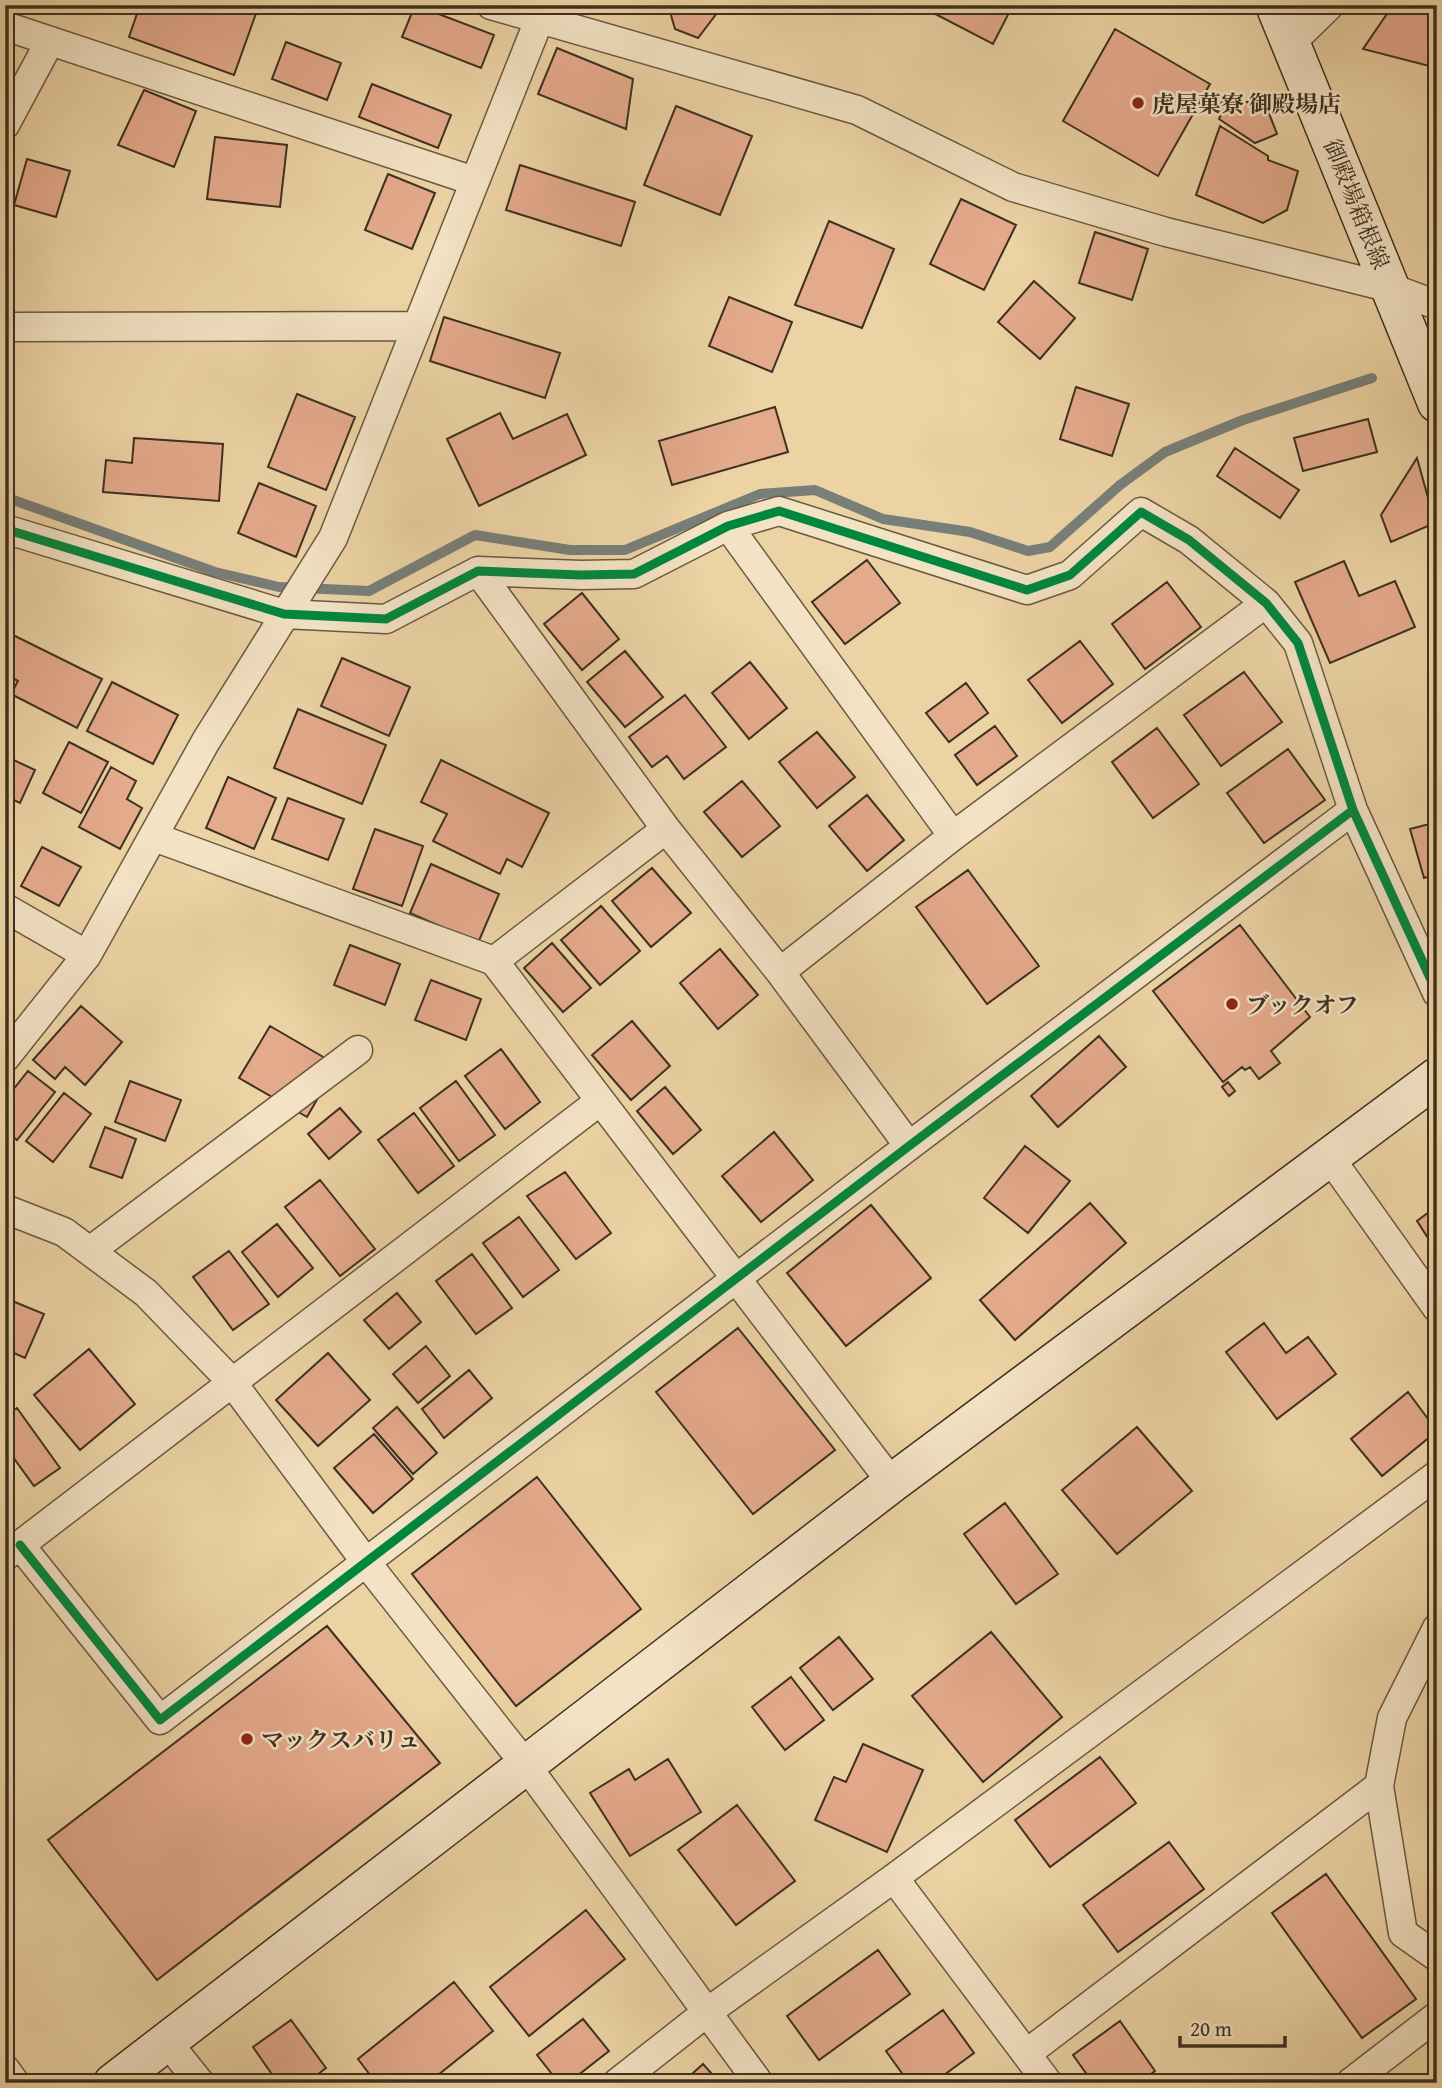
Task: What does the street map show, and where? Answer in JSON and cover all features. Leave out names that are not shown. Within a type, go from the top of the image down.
[{"type":"street","points":[[491,5],[542,13],[856,110],[1013,187],[1166,232],[1391,288],[1437,305]]},
{"type":"street","name":"御殿場箱根線","points":[[1275,5],[1437,403]]},
{"type":"street","points":[[1291,43],[1330,5]]},
{"type":"street","points":[[5,1058],[87,955],[206,741],[333,538],[415,326],[542,13]]},
{"type":"street","points":[[5,26],[474,181]]},
{"type":"street","points":[[5,125],[50,41]]},
{"type":"street","points":[[5,327],[415,326]]},
{"type":"street","points":[[5,529],[289,607],[386,619],[478,571],[581,575],[634,573],[728,526],[779,511],[1027,590],[1070,575],[1141,512],[1189,540],[1266,603],[1298,643],[1353,810],[1437,993]]},
{"type":"street","points":[[728,526],[953,836]]},
{"type":"street","points":[[478,571],[666,829],[780,972],[909,1146]]},
{"type":"street","points":[[780,972],[953,836],[1266,603]]},
{"type":"street","points":[[600,1101],[231,1381],[13,1551],[160,1720],[909,1146],[1353,810]]},
{"type":"street","points":[[494,961],[666,829]]},
{"type":"street","points":[[154,837],[494,961],[892,1483]]},
{"type":"street","points":[[5,908],[87,955]]},
{"type":"street","points":[[90,1251],[358,1050]]},
{"type":"street","points":[[113,2083],[892,1483],[1437,1077]]},
{"type":"street","points":[[1331,1158],[1437,1308]]},
{"type":"street","points":[[5,1209],[64,1232],[146,1293],[231,1381],[365,1561],[524,1764],[759,2083]]},
{"type":"street","points":[[617,2083],[706,2012],[894,1878],[1437,1475]]},
{"type":"street","points":[[1437,1628],[1392,1718],[1379,1786],[1403,1933],[1437,1957]]},
{"type":"street","points":[[1026,2054],[1379,1786]]},
{"type":"street","points":[[894,1878],[1048,2083]]},
{"type":"street","points":[[1350,2083],[1437,2016]]},
{"type":"street","points":[[168,2043],[200,2083]]},
{"type":"street","points":[[5,2069],[15,2083]]},
{"type":"building","points":[[140,5],[259,5],[234,75],[129,37]]},
{"type":"building","points":[[415,5],[494,35],[481,68],[402,37]]},
{"type":"building","points":[[668,5],[723,5],[698,38],[675,29]]},
{"type":"building","points":[[918,5],[1013,5],[993,44]]},
{"type":"building","points":[[1393,5],[1437,5],[1437,68],[1363,49]]},
{"type":"building","points":[[1115,29],[1210,84],[1158,176],[1063,121]]},
{"type":"building","points":[[286,42],[341,63],[327,100],[272,79]]},
{"type":"building","points":[[557,48],[633,79],[626,129],[538,94]]},
{"type":"building","points":[[372,84],[451,115],[438,148],[359,117]]},
{"type":"building","points":[[144,90],[196,111],[174,167],[118,145]]},
{"type":"building","points":[[1262,95],[1277,134],[1255,143],[1219,119],[1222,112],[1215,110],[1226,98],[1236,107]]},
{"type":"building","points":[[676,106],[752,136],[720,215],[644,185]]},
{"type":"building","points":[[1220,126],[1268,156],[1268,160],[1298,171],[1287,210],[1263,223],[1196,195]]},
{"type":"building","points":[[215,137],[287,145],[280,207],[207,199]]},
{"type":"building","points":[[27,159],[70,171],[56,217],[14,205]]},
{"type":"building","points":[[520,165],[635,202],[621,246],[506,210]]},
{"type":"building","points":[[388,174],[435,193],[412,249],[365,230]]},
{"type":"building","points":[[961,199],[1016,225],[984,290],[930,264]]},
{"type":"building","points":[[829,221],[894,249],[862,328],[795,305]]},
{"type":"building","points":[[1095,232],[1148,249],[1132,300],[1079,283]]},
{"type":"building","points":[[1034,281],[1075,318],[1040,359],[998,322]]},
{"type":"building","points":[[729,297],[792,322],[772,372],[709,346]]},
{"type":"building","points":[[444,317],[560,353],[545,398],[430,361]]},
{"type":"building","points":[[1076,387],[1129,404],[1112,456],[1060,439]]},
{"type":"building","points":[[297,394],[355,417],[326,490],[268,467]]},
{"type":"building","points":[[775,407],[788,452],[672,485],[659,441]]},
{"type":"building","points":[[500,413],[513,439],[567,414],[586,455],[479,506],[447,439]]},
{"type":"building","points":[[1368,419],[1377,452],[1303,471],[1294,438]]},
{"type":"building","points":[[134,438],[223,444],[219,501],[103,492],[106,460],[132,463]]},
{"type":"building","points":[[1235,448],[1299,490],[1280,518],[1217,476]]},
{"type":"building","points":[[1417,458],[1435,523],[1391,542],[1381,515]]},
{"type":"building","points":[[259,483],[316,506],[296,557],[238,533]]},
{"type":"building","points":[[867,560],[900,603],[845,644],[812,602]]},
{"type":"building","points":[[1344,561],[1359,596],[1395,581],[1415,627],[1330,663],[1295,582]]},
{"type":"building","points":[[1167,582],[1201,627],[1145,669],[1112,624]]},
{"type":"building","points":[[582,593],[619,639],[582,670],[544,624]]},
{"type":"building","points":[[11,634],[102,679],[77,728],[11,694],[18,681],[5,674],[5,646]]},
{"type":"building","points":[[1080,641],[1113,684],[1062,723],[1028,680]]},
{"type":"building","points":[[625,651],[663,697],[625,727],[587,682]]},
{"type":"building","points":[[342,658],[410,687],[389,736],[321,706]]},
{"type":"building","points":[[750,662],[787,708],[749,739],[712,693]]},
{"type":"building","points":[[1244,672],[1282,722],[1221,766],[1184,715]]},
{"type":"building","points":[[112,682],[178,715],[153,764],[87,731]]},
{"type":"building","points":[[966,683],[988,713],[949,742],[926,713]]},
{"type":"building","points":[[685,695],[726,747],[684,779],[667,756],[652,767],[629,737]]},
{"type":"building","points":[[298,709],[386,745],[362,804],[274,768]]},
{"type":"building","points":[[995,726],[1017,756],[977,785],[955,755]]},
{"type":"building","points":[[1157,728],[1199,784],[1153,818],[1112,762]]},
{"type":"building","points":[[817,732],[855,777],[817,808],[779,762]]},
{"type":"building","points":[[69,742],[108,762],[81,813],[43,793]]},
{"type":"building","points":[[1288,749],[1325,800],[1264,843],[1227,793]]},
{"type":"building","points":[[5,756],[35,770],[20,803],[5,796]]},
{"type":"building","points":[[441,760],[549,813],[522,867],[507,859],[500,874],[433,841],[447,814],[421,802]]},
{"type":"building","points":[[111,767],[136,781],[127,799],[142,808],[120,849],[79,827]]},
{"type":"building","points":[[228,777],[276,798],[254,849],[206,828]]},
{"type":"building","points":[[742,781],[780,826],[742,857],[704,812]]},
{"type":"building","points":[[867,795],[904,840],[867,871],[829,826]]},
{"type":"building","points":[[288,798],[344,819],[328,860],[272,839]]},
{"type":"building","points":[[1437,822],[1437,874],[1424,878],[1410,829]]},
{"type":"building","points":[[375,829],[423,846],[402,906],[353,889]]},
{"type":"building","points":[[42,847],[81,867],[59,906],[21,886]]},
{"type":"building","points":[[431,864],[499,894],[478,943],[410,913]]},
{"type":"building","points":[[652,868],[691,913],[651,947],[612,901]]},
{"type":"building","points":[[968,870],[1039,966],[987,1004],[916,907]]},
{"type":"building","points":[[601,906],[640,951],[600,985],[561,940]]},
{"type":"building","name":"ブックオフ","points":[[1240,925],[1310,1017],[1271,1051],[1280,1063],[1259,1079],[1250,1067],[1245,1070],[1242,1067],[1223,1082],[1153,991]]},
{"type":"building","points":[[552,943],[591,988],[563,1012],[524,968]]},
{"type":"building","points":[[350,945],[400,964],[385,1005],[334,985]]},
{"type":"building","points":[[720,949],[758,995],[718,1029],[680,983]]},
{"type":"building","points":[[431,980],[481,999],[466,1040],[415,1020]]},
{"type":"building","points":[[81,1006],[122,1042],[85,1085],[65,1067],[55,1079],[33,1060]]},
{"type":"building","points":[[632,1021],[670,1066],[631,1100],[592,1055]]},
{"type":"building","points":[[270,1026],[337,1065],[307,1117],[239,1078]]},
{"type":"building","points":[[1099,1036],[1126,1067],[1058,1127],[1031,1096]]},
{"type":"building","points":[[501,1049],[540,1102],[505,1129],[465,1076]]},
{"type":"building","points":[[28,1071],[55,1092],[17,1140],[5,1130],[5,1100]]},
{"type":"building","points":[[130,1081],[181,1100],[165,1141],[115,1122]]},
{"type":"building","points":[[456,1081],[495,1135],[459,1161],[420,1108]]},
{"type":"building","points":[[1228,1082],[1235,1091],[1229,1096],[1222,1087]]},
{"type":"building","points":[[665,1087],[701,1130],[673,1154],[637,1111]]},
{"type":"building","points":[[64,1093],[91,1114],[53,1162],[26,1141]]},
{"type":"building","points":[[340,1108],[361,1132],[329,1159],[308,1134]]},
{"type":"building","points":[[414,1113],[454,1166],[418,1193],[378,1140]]},
{"type":"building","points":[[105,1127],[136,1139],[122,1178],[90,1167]]},
{"type":"building","points":[[774,1132],[813,1180],[761,1222],[722,1176]]},
{"type":"building","points":[[1025,1146],[1070,1181],[1028,1233],[984,1198]]},
{"type":"building","points":[[565,1172],[611,1233],[576,1259],[527,1196]]},
{"type":"building","points":[[320,1180],[375,1249],[340,1276],[285,1207]]},
{"type":"building","points":[[1090,1203],[1126,1243],[1015,1340],[980,1300]]},
{"type":"building","points":[[871,1205],[931,1278],[846,1346],[787,1273]]},
{"type":"building","points":[[1437,1206],[1437,1252],[1417,1221]]},
{"type":"building","points":[[519,1217],[559,1270],[523,1297],[483,1243]]},
{"type":"building","points":[[277,1224],[313,1268],[278,1297],[242,1252]]},
{"type":"building","points":[[229,1251],[269,1304],[233,1330],[193,1277]]},
{"type":"building","points":[[472,1254],[512,1308],[476,1334],[436,1281]]},
{"type":"building","points":[[397,1293],[421,1322],[389,1349],[364,1320]]},
{"type":"building","points":[[5,1298],[44,1314],[25,1358],[5,1349]]},
{"type":"building","points":[[1264,1323],[1286,1353],[1308,1337],[1336,1374],[1277,1419],[1226,1352]]},
{"type":"building","points":[[738,1328],[835,1450],[753,1514],[656,1392]]},
{"type":"building","points":[[426,1346],[450,1376],[418,1403],[393,1374]]},
{"type":"building","points":[[89,1349],[135,1404],[80,1450],[34,1395]]},
{"type":"building","points":[[328,1353],[370,1400],[318,1446],[276,1400]]},
{"type":"building","points":[[469,1370],[492,1398],[444,1438],[422,1409]]},
{"type":"building","points":[[1408,1392],[1437,1431],[1382,1476],[1351,1439]]},
{"type":"building","points":[[397,1407],[437,1453],[413,1474],[373,1428]]},
{"type":"building","points":[[17,1408],[60,1468],[34,1486],[5,1446],[5,1416]]},
{"type":"building","points":[[1137,1427],[1192,1491],[1117,1554],[1062,1490]]},
{"type":"building","points":[[374,1434],[413,1479],[373,1513],[334,1468]]},
{"type":"building","points":[[537,1477],[641,1609],[516,1706],[412,1574]]},
{"type":"building","points":[[1005,1503],[1058,1574],[1016,1604],[964,1534]]},
{"type":"building","points":[[327,1626],[440,1763],[157,1980],[48,1840]]},
{"type":"building","points":[[991,1632],[1062,1717],[983,1782],[912,1696]]},
{"type":"building","points":[[839,1637],[873,1679],[833,1710],[800,1668]]},
{"type":"building","points":[[791,1677],[824,1720],[785,1750],[752,1707]]},
{"type":"building","points":[[863,1744],[923,1770],[887,1852],[815,1820],[834,1777],[846,1782]]},
{"type":"building","points":[[1100,1757],[1136,1803],[1050,1867],[1015,1820]]},
{"type":"building","points":[[668,1759],[701,1812],[630,1856],[590,1793],[629,1769],[635,1780]]},
{"type":"building","points":[[737,1805],[795,1881],[736,1925],[678,1850]]},
{"type":"building","points":[[1169,1842],[1204,1889],[1118,1952],[1083,1905]]},
{"type":"building","points":[[1326,1874],[1416,1999],[1362,2038],[1272,1913]]},
{"type":"building","points":[[586,1910],[625,1959],[529,2036],[490,1987]]},
{"type":"building","points":[[878,1950],[910,1994],[819,2060],[787,2016]]},
{"type":"building","points":[[454,1982],[493,2031],[428,2083],[376,2083],[358,2059]]},
{"type":"building","points":[[943,2010],[974,2053],[933,2083],[909,2083],[886,2051]]},
{"type":"building","points":[[583,2019],[609,2051],[568,2083],[559,2083],[537,2055]]},
{"type":"building","points":[[291,2020],[326,2068],[306,2083],[278,2083],[253,2047]]},
{"type":"building","points":[[1120,2021],[1155,2071],[1139,2083],[1093,2083],[1073,2055]]},
{"type":"building","points":[[703,2064],[720,2083],[682,2083]]},
{"type":"waterway","points":[[5,497],[215,572],[279,587],[369,591],[475,535],[570,550],[625,550],[760,494],[815,490],[883,519],[970,532],[1028,551],[1050,547],[1120,485],[1165,452],[1243,420],[1372,378]]},
{"type":"cycle path","points":[[5,529],[284,614],[386,619],[478,571],[634,574],[728,526],[779,511],[1027,590],[1070,575],[1141,512],[1189,540],[1266,603],[1298,643],[1353,810],[1437,993]]},
{"type":"cycle path","points":[[20,1545],[160,1720],[909,1146],[1353,810]]},
{"type":"place","name":"虎屋菓寮 御殿場店","points":[[1138,103]]},
{"type":"place","name":"ブックオフ","points":[[1232,1004]]},
{"type":"place","name":"マックスバリュ","points":[[247,1739]]}]
